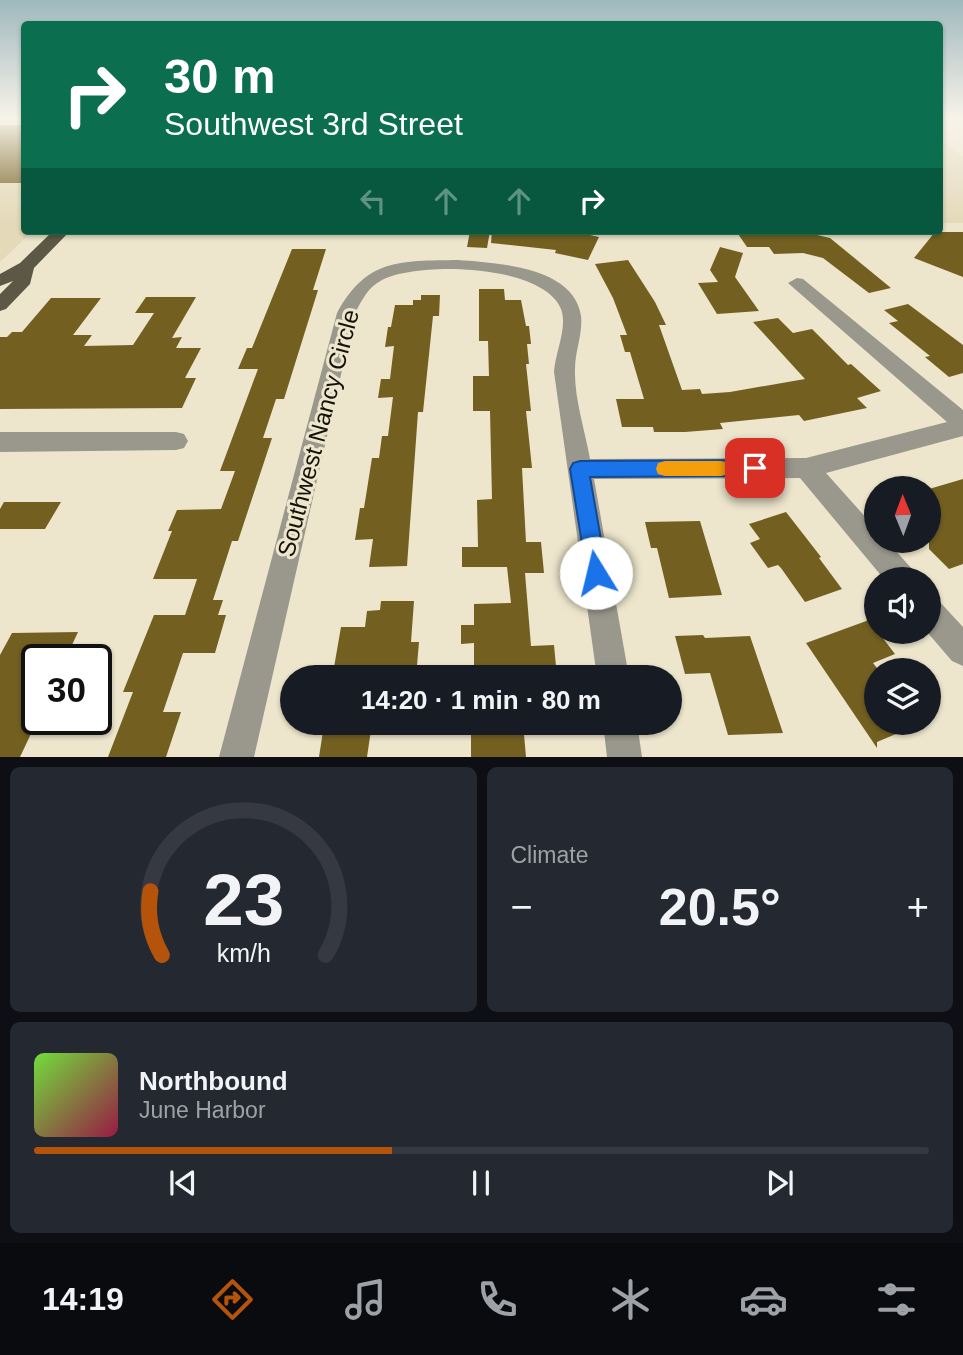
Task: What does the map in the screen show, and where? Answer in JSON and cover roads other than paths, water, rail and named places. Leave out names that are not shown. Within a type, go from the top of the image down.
[{"type":"main road","points":[[0,281],[26,267],[58,235]]},
{"type":"main road","points":[[0,305],[24,280],[26,267]]},
{"type":"street","name":"Southwest Nancy Circle","points":[[236,757],[346,313],[357,291],[377,275],[413,267],[479,266],[516,270],[541,279],[563,298],[573,316],[564,355],[580,469]]},
{"type":"street","points":[[797,283],[963,425]]},
{"type":"street","points":[[610,665],[580,469],[806,468],[963,425]]},
{"type":"street","points":[[0,442],[176,441]]},
{"type":"street","points":[[806,468],[892,567]]},
{"type":"street","points":[[941,625],[963,650]]},
{"type":"street","points":[[622,735],[625,757]]}]
